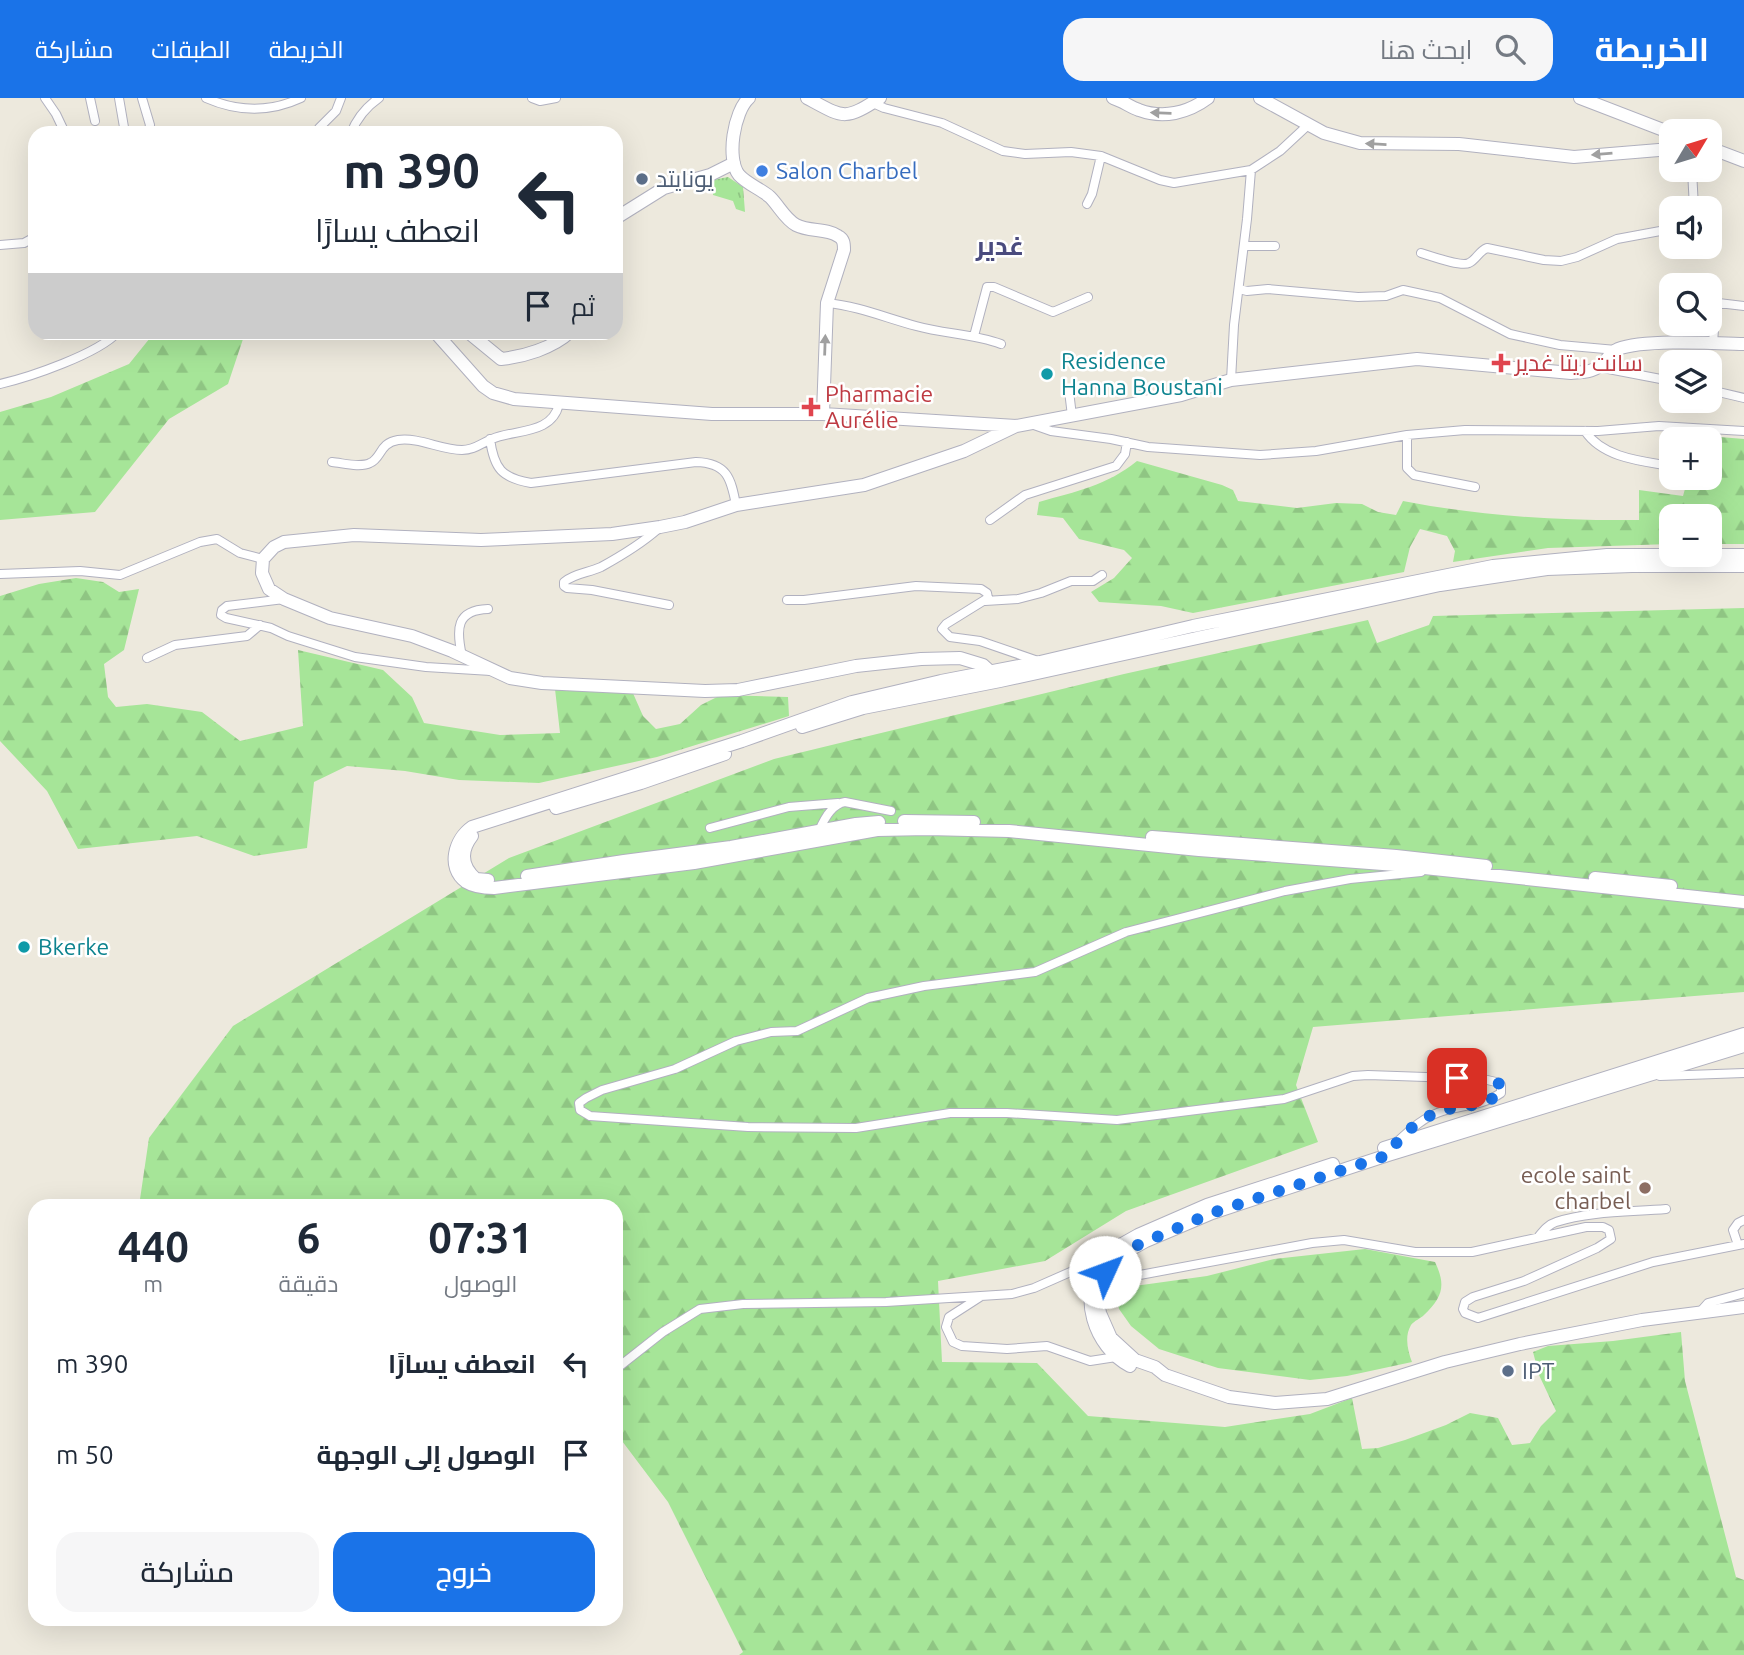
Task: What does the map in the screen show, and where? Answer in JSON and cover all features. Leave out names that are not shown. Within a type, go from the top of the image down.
[{"type":"main road","points":[[749,98],[738,112],[735,130],[734,163],[741,177],[771,198],[796,225],[830,232],[842,239],[844,250],[827,303],[823,414]]},
{"type":"main road","points":[[807,98],[840,116],[854,114],[877,100]]},
{"type":"main road","points":[[1113,98],[1141,111],[1166,114],[1190,109],[1208,98]]},
{"type":"main road","points":[[1260,98],[1308,125],[1342,139],[1377,145],[1459,144],[1574,157],[1659,149]]},
{"type":"main road","points":[[1580,98],[1659,130]]},
{"type":"main road","points":[[1722,153],[1744,161]]},
{"type":"main road","points":[[623,214],[664,188],[710,175],[734,163]]},
{"type":"main road","points":[[442,340],[493,393],[514,399],[712,414],[823,414],[1016,426],[1181,394],[1231,380],[1417,359],[1571,373],[1588,372],[1598,367],[1616,350],[1660,344],[1744,344]]},
{"type":"main road","points":[[477,340],[500,359],[519,357],[560,340]]},
{"type":"main road","points":[[996,677],[983,665],[960,658],[856,666],[738,690],[705,691],[542,683],[510,678],[412,636],[330,618],[284,599],[269,589],[264,581],[263,559],[274,547],[284,542],[354,535],[481,540],[612,534],[660,527],[685,522],[736,505],[864,485],[964,450],[1016,426]]},
{"type":"main road","points":[[996,677],[1040,662],[1193,626],[1493,566],[1607,555],[1744,555]]},
{"type":"main road","points":[[1744,566],[1620,566],[1547,569],[1502,575],[1310,612],[1052,669],[941,681],[852,702],[742,741],[507,814],[469,833],[456,845],[454,859],[476,879],[505,880],[731,847],[867,823],[936,820],[1396,856],[1744,894]]},
{"type":"main road","points":[[461,868],[467,883],[502,888],[694,863],[877,830],[1009,831],[1448,871],[1744,902]]},
{"type":"main road","points":[[1165,1375],[1155,1367],[1129,1356],[1111,1338],[1100,1313],[1098,1277],[1119,1256],[1146,1241],[1212,1213],[1391,1149],[1744,1034]]},
{"type":"main road","points":[[1744,1046],[1207,1205],[1138,1235],[1109,1255],[1091,1296],[1093,1322],[1116,1357],[1152,1375],[1165,1375],[1228,1397],[1258,1402],[1298,1403],[1363,1390],[1445,1362],[1490,1351],[1642,1320],[1744,1307]]},
{"type":"street","points":[[45,98],[62,126]]},
{"type":"street","points":[[90,98],[94,121]]},
{"type":"street","points":[[119,98],[124,126]]},
{"type":"street","points":[[142,98],[150,126]]},
{"type":"street","points":[[206,98],[229,107],[262,110],[301,98]]},
{"type":"street","points":[[229,107],[231,98]]},
{"type":"street","points":[[321,126],[336,111],[341,98]]},
{"type":"street","points":[[354,126],[369,104],[379,98]]},
{"type":"street","points":[[532,98],[540,101],[556,98]]},
{"type":"street","points":[[877,100],[892,111],[942,123],[1003,151],[1025,154],[1071,152],[1101,156],[1174,183],[1251,170],[1280,151],[1308,125]]},
{"type":"street","points":[[1087,204],[1101,156]]},
{"type":"street","points":[[1231,380],[1251,170]]},
{"type":"street","points":[[1422,253],[1464,264],[1471,261],[1479,251],[1487,248],[1561,261],[1577,257],[1617,239],[1659,231]]},
{"type":"street","points":[[0,245],[28,241]]},
{"type":"street","points":[[1244,246],[1275,246]]},
{"type":"street","points":[[974,336],[987,287],[994,287],[1053,312],[1088,297]]},
{"type":"street","points":[[1238,289],[1358,297],[1386,296],[1404,290],[1440,298],[1510,334],[1560,345],[1616,350]]},
{"type":"street","points":[[827,303],[847,305],[944,333],[974,336],[1001,344]]},
{"type":"street","points":[[1722,303],[1744,306]]},
{"type":"street","points":[[1713,336],[1713,343]]},
{"type":"street","points":[[0,384],[70,360],[108,340]]},
{"type":"street","points":[[1598,367],[1659,380]]},
{"type":"street","points":[[1072,416],[1069,391],[1082,389]]},
{"type":"street","points":[[1722,393],[1744,398]]},
{"type":"street","points":[[332,462],[370,463],[376,459],[382,447],[398,440],[461,450],[478,447],[490,439],[538,428],[552,419],[559,404]]},
{"type":"street","points":[[1031,424],[1051,431],[1148,447],[1260,455],[1327,449],[1407,435],[1465,430],[1585,430],[1659,426],[1744,431]]},
{"type":"street","points":[[1585,430],[1591,439],[1608,451],[1659,464]]},
{"type":"street","points":[[1407,435],[1406,468],[1414,475],[1475,487]]},
{"type":"street","points":[[490,439],[492,455],[506,476],[531,483],[696,462],[710,463],[728,475],[733,485],[736,505]]},
{"type":"street","points":[[990,520],[1025,495],[1116,466],[1125,454],[1127,442]]},
{"type":"street","points":[[660,527],[641,544],[601,567],[569,578],[564,582],[564,586],[567,589],[592,590],[668,605]]},
{"type":"street","points":[[0,574],[80,571],[120,575],[200,542],[216,540],[240,553],[263,559]]},
{"type":"street","points":[[1052,669],[1007,649],[980,641],[950,638],[942,629],[985,601],[1018,599],[1071,581],[1093,581],[1102,575]]},
{"type":"street","points":[[787,600],[916,586],[981,589],[988,595],[985,601]]},
{"type":"street","points":[[284,599],[241,603],[222,610],[223,617],[260,625],[355,657],[426,667],[493,672]]},
{"type":"street","points":[[462,656],[459,624],[472,611],[488,609]]},
{"type":"street","points":[[147,659],[176,645],[247,636],[260,625]]},
{"type":"street","points":[[710,828],[789,807],[845,802],[891,811]]},
{"type":"street","points":[[819,831],[823,820],[838,803]]},
{"type":"street","points":[[1391,1149],[1426,1118],[1441,1111],[1489,1100],[1501,1093],[1501,1085],[1483,1079],[1353,1076],[1284,1099],[1117,1120],[1007,1113],[950,1114],[856,1128],[748,1127],[590,1116],[580,1110],[579,1103],[602,1090],[675,1069],[736,1041],[771,1032],[797,1031],[868,998],[924,986],[1035,972],[1126,932],[1285,891],[1350,879],[1448,871]]},
{"type":"street","points":[[1643,1077],[1744,1073]]},
{"type":"street","points":[[1539,1236],[1557,1222],[1595,1215],[1666,1209]]},
{"type":"street","points":[[1098,1277],[1129,1277],[1312,1243],[1344,1240],[1415,1252],[1450,1253],[1472,1252],[1586,1227],[1609,1230],[1611,1239],[1597,1248],[1524,1281],[1465,1302],[1465,1313],[1478,1318],[1653,1262],[1741,1245],[1733,1230],[1744,1220]]},
{"type":"street","points":[[623,1363],[663,1332],[700,1309],[743,1304],[886,1302],[979,1297],[1034,1289],[1109,1255]]},
{"type":"street","points":[[1698,1313],[1708,1303],[1744,1293]]},
{"type":"street","points":[[979,1297],[949,1317],[946,1327],[953,1342],[962,1346],[1007,1349],[1042,1345],[1090,1361],[1116,1357]]},
{"type":"green space","points":[[728,177],[743,187],[745,212],[736,209],[733,201],[713,195],[712,180]]},
{"type":"green space","points":[[148,340],[243,340],[228,384],[169,419],[95,512],[0,520],[0,412],[51,397],[129,364]]},
{"type":"green space","points":[[1722,437],[1744,439],[1744,544],[1722,544],[1722,504],[1659,504],[1659,544],[1548,548],[1453,562],[1455,551],[1447,536],[1420,529],[1410,547],[1404,572],[1193,613],[1161,606],[1099,602],[1091,592],[1114,578],[1132,558],[1124,550],[1079,539],[1063,518],[1037,515],[1039,502],[1102,482],[1137,461],[1222,485],[1233,490],[1238,501],[1297,508],[1336,503],[1362,504],[1378,512],[1396,515],[1403,501],[1521,516],[1639,520],[1639,490],[1683,496],[1685,490],[1722,490]]},
{"type":"green space","points":[[76,578],[103,582],[119,592],[139,589],[124,650],[104,664],[108,697],[116,707],[147,704],[202,712],[240,741],[303,726],[298,650],[383,670],[412,697],[424,723],[500,735],[560,733],[555,689],[632,691],[643,716],[656,729],[680,724],[701,705],[721,695],[788,697],[789,716],[657,757],[539,783],[459,780],[405,771],[347,766],[314,782],[307,848],[254,856],[197,836],[78,849],[47,791],[0,741],[0,596],[39,584]]},
{"type":"green space","points":[[1744,608],[1744,992],[1313,1027],[1296,1085],[1318,1142],[1126,1211],[1045,1261],[938,1281],[942,1362],[1037,1363],[1088,1416],[1225,1427],[1310,1414],[1352,1398],[1362,1449],[1378,1448],[1405,1440],[1470,1413],[1498,1418],[1512,1445],[1530,1443],[1541,1426],[1556,1411],[1539,1375],[1533,1352],[1548,1346],[1681,1332],[1685,1381],[1736,1577],[1744,1580],[1744,1655],[739,1655],[743,1652],[668,1502],[623,1442],[623,1199],[140,1199],[149,1138],[233,1026],[509,858],[774,759],[1124,674],[1368,620],[1377,643],[1429,625],[1433,616]]},
{"type":"green space","points":[[1365,1249],[1435,1262],[1441,1277],[1441,1290],[1435,1302],[1409,1330],[1407,1344],[1412,1362],[1347,1376],[1310,1380],[1218,1368],[1159,1349],[1131,1326],[1119,1309],[1116,1297],[1120,1288],[1207,1276],[1274,1259]]},
{"type":"place","name":"Salon Charbel","points":[[762,171]]},
{"type":"place","name":"يونايتد","points":[[642,179]]},
{"type":"place","name":"سانت ريتا غدير","points":[[1501,363]]},
{"type":"place","name":"Residence Hanna Boustani","points":[[1047,374]]},
{"type":"place","name":"Pharmacie Aurélie","points":[[811,407]]},
{"type":"place","name":"Bkerke","points":[[24,947]]},
{"type":"place","name":"ecole saint charbel","points":[[1645,1188]]},
{"type":"place","name":"IPT","points":[[1508,1371]]},
{"type":"district","name":"غدير","points":[[1000,246]]},
{"type":"route","points":[[1105,1272],[1119,1256],[1146,1241],[1212,1213],[1388,1155],[1395,1144],[1426,1118],[1441,1111],[1479,1104],[1502,1091],[1501,1085],[1496,1082],[1457,1078]]}]
